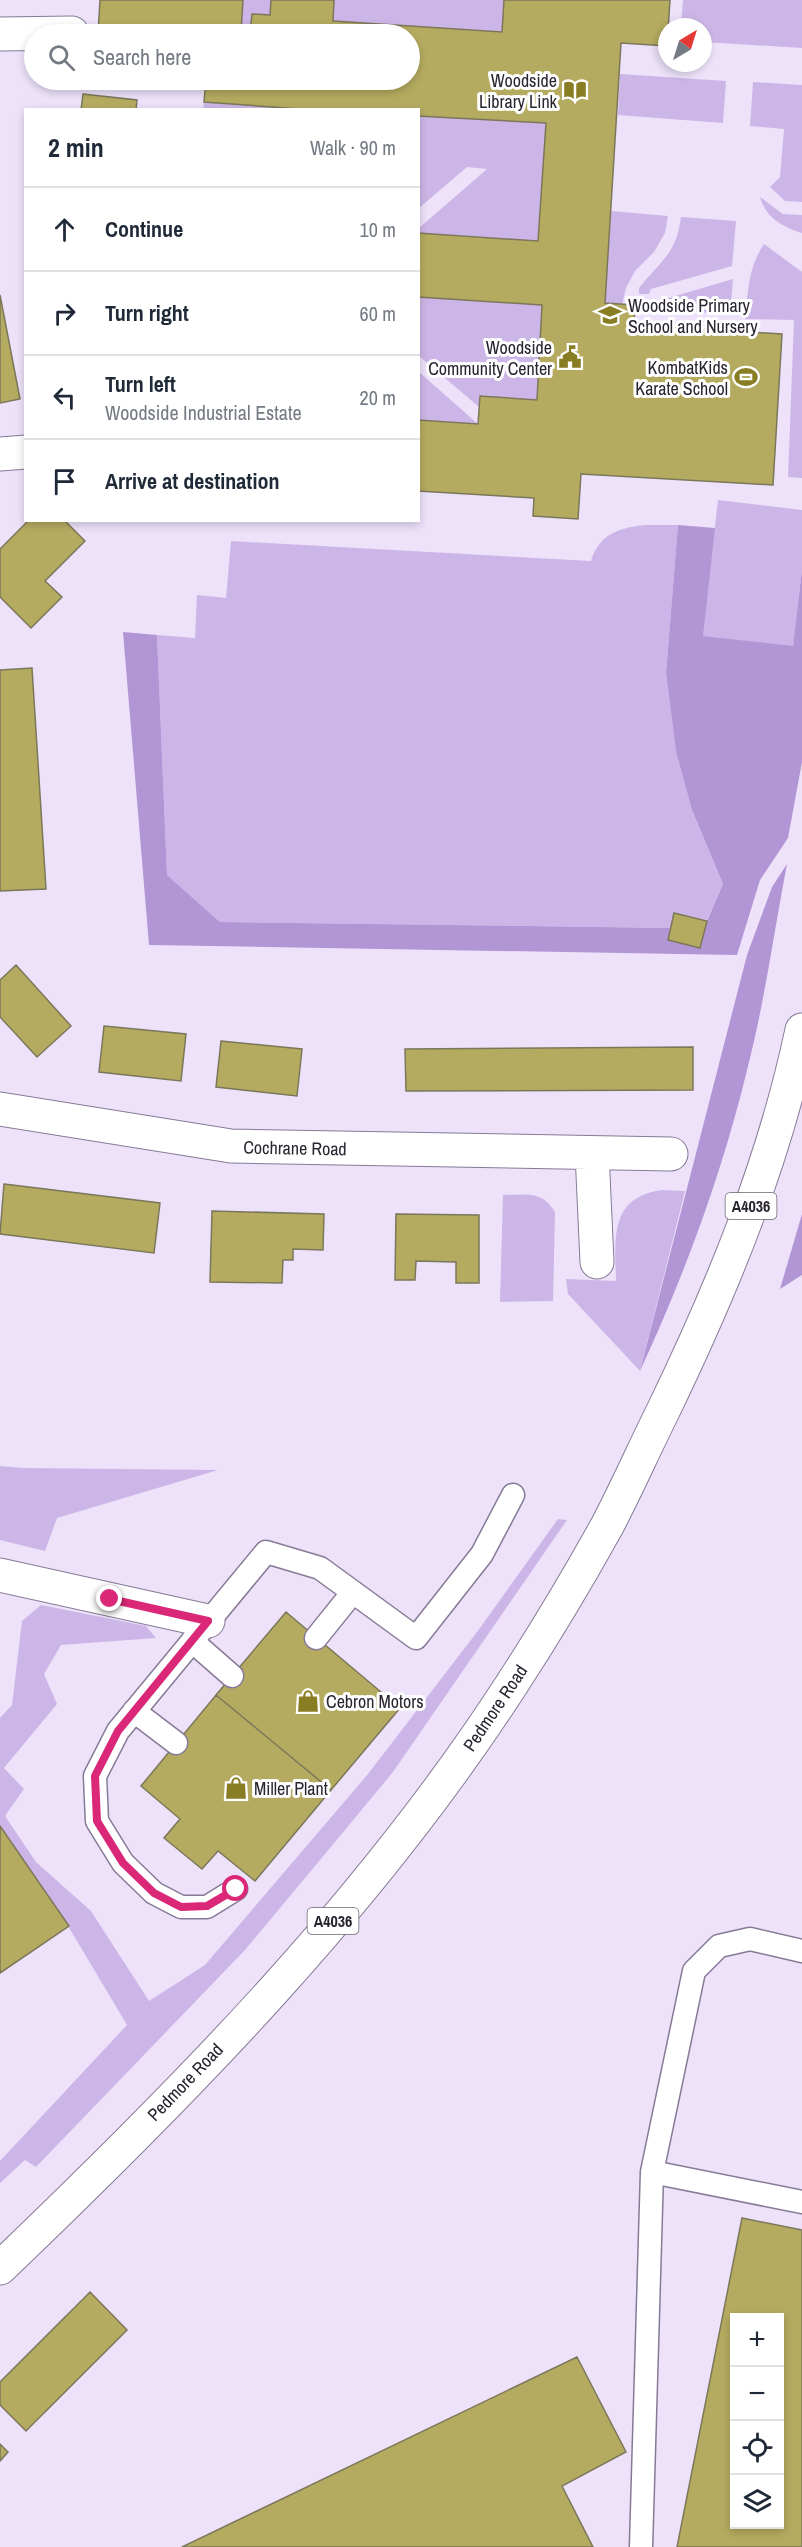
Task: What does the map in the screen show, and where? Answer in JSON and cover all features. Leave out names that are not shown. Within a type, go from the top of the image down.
[{"type":"main road","points":[[0,34],[24,34]]},
{"type":"main road","points":[[0,454],[24,452]]},
{"type":"main road","name":"Pedmore Road","points":[[0,2268],[176,2092],[287,1976],[391,1852],[470,1746],[509,1688],[607,1526],[681,1374],[747,1219],[774,1138],[802,1030]]},
{"type":"main road","name":"Cochrane Road","points":[[0,1109],[231,1146],[671,1154]]},
{"type":"main road","points":[[592,1153],[597,1262]]},
{"type":"main road","points":[[0,1575],[200,1631]]},
{"type":"lane","points":[[236,1889],[207,1906],[181,1907],[154,1893],[123,1863],[97,1821],[95,1776],[118,1731],[266,1552],[320,1568],[416,1638],[482,1554],[513,1495]]},
{"type":"lane","points":[[316,1638],[353,1592]]},
{"type":"lane","points":[[200,1631],[232,1676]]},
{"type":"lane","points":[[134,1711],[176,1743]]},
{"type":"lane","points":[[641,2547],[652,2172],[694,1971],[719,1947],[750,1939],[802,1951]]},
{"type":"lane","points":[[652,2172],[802,2202]]},
{"type":"shaded area","points":[[243,0],[271,0],[270,15],[252,14],[251,24],[242,24]]},
{"type":"shaded area","points":[[334,0],[504,0],[502,32],[420,27],[420,24],[333,21]]},
{"type":"shaded area","points":[[683,0],[802,0],[802,48],[712,43],[712,18],[682,18]]},
{"type":"shaded area","points":[[620,74],[726,81],[723,123],[618,115]]},
{"type":"shaded area","points":[[753,82],[802,85],[802,202],[785,201],[770,187],[780,177],[784,129],[750,126]]},
{"type":"shaded area","points":[[204,102],[301,108],[203,108]]},
{"type":"shaded area","points":[[420,116],[546,123],[538,241],[420,233],[420,227],[487,169],[467,167],[420,207]]},
{"type":"shaded area","points":[[760,197],[783,214],[802,215],[802,233],[776,221],[766,211]]},
{"type":"shaded area","points":[[611,211],[668,216],[665,233],[654,252],[635,271],[626,288],[622,305],[605,303]]},
{"type":"shaded area","points":[[681,217],[736,221],[732,266],[651,289],[649,294],[639,294],[639,288],[671,249],[679,230]]},
{"type":"shaded area","points":[[764,244],[802,272],[802,478],[788,477],[794,320],[745,319],[752,271]]},
{"type":"shaded area","points":[[733,279],[730,315],[661,308],[665,299]]},
{"type":"shaded area","points":[[420,297],[542,305],[537,400],[480,396],[479,407],[420,357]]},
{"type":"shaded area","points":[[420,373],[478,424],[420,420]]},
{"type":"shaded area","points":[[718,500],[802,510],[802,569],[793,647],[702,636]]},
{"type":"shaded area","points":[[645,525],[678,525],[666,673],[676,752],[692,810],[723,884],[707,920],[674,913],[670,928],[220,922],[167,875],[157,635],[195,638],[197,595],[226,598],[231,541],[591,561],[599,544],[611,534]]},
{"type":"shaded area","points":[[678,525],[715,528],[703,636],[793,646],[802,569],[802,762],[788,838],[760,880],[737,955],[149,945],[123,632],[157,635],[167,875],[220,922],[670,928],[668,940],[700,947],[707,921],[723,884],[692,810],[676,752],[666,673]]},
{"type":"shaded area","points":[[787,864],[759,1016],[727,1144],[702,1222],[640,1371],[747,955],[772,887]]},
{"type":"shaded area","points":[[662,1190],[685,1191],[640,1371],[568,1294],[566,1279],[616,1281],[616,1236],[624,1211],[632,1201],[645,1194]]},
{"type":"shaded area","points":[[503,1195],[533,1195],[545,1200],[555,1212],[553,1301],[500,1302]]},
{"type":"shaded area","points":[[802,1214],[802,1275],[780,1289]]},
{"type":"shaded area","points":[[0,1466],[218,1470],[57,1518],[45,1551],[0,1540]]},
{"type":"shaded area","points":[[558,1519],[567,1520],[393,1772],[245,1950],[36,2167],[25,2160],[0,2183],[0,2161],[127,2025],[68,1926],[0,1826],[0,1718],[12,1705],[22,1621],[41,1605],[146,1626],[156,1638],[61,1645],[44,1674],[57,1704],[4,1768],[24,1789],[5,1816],[36,1862],[91,1911],[149,2001],[205,1965],[368,1774],[477,1632]]},
{"type":"building","points":[[100,0],[243,0],[242,24],[99,24]]},
{"type":"building","points":[[271,0],[334,0],[333,21],[379,24],[251,24],[252,14],[270,15]]},
{"type":"building","points":[[504,0],[670,0],[669,18],[658,18],[658,45],[621,43],[605,303],[635,305],[634,325],[782,334],[773,485],[581,474],[578,519],[533,516],[534,498],[420,491],[420,420],[478,424],[480,396],[537,400],[542,305],[420,297],[420,233],[538,241],[546,123],[420,116],[420,108],[286,108],[204,102],[205,90],[420,90],[420,27],[502,32]]},
{"type":"building","points":[[83,94],[137,100],[136,108],[81,108]]},
{"type":"building","points":[[0,295],[20,399],[0,403]]},
{"type":"building","points":[[27,522],[66,522],[85,541],[45,581],[62,597],[31,628],[0,597],[0,549]]},
{"type":"building","points":[[32,668],[46,889],[0,891],[0,670]]},
{"type":"building","points":[[674,913],[707,921],[700,948],[668,940]]},
{"type":"building","points":[[16,965],[71,1026],[37,1057],[0,1017],[0,980]]},
{"type":"building","points":[[104,1026],[186,1034],[181,1081],[99,1072]]},
{"type":"building","points":[[221,1041],[302,1049],[297,1096],[216,1087]]},
{"type":"building","points":[[693,1047],[693,1090],[406,1091],[405,1049]]},
{"type":"building","points":[[4,1184],[160,1203],[154,1253],[0,1234]]},
{"type":"building","points":[[212,1211],[324,1214],[323,1250],[293,1249],[293,1260],[283,1260],[282,1283],[210,1282]]},
{"type":"building","points":[[396,1214],[479,1215],[479,1283],[456,1283],[456,1262],[416,1261],[415,1280],[395,1280]]},
{"type":"building","name":"Cebron Motors","points":[[286,1612],[400,1708],[331,1790],[216,1695]]},
{"type":"building","name":"Miller Plant","points":[[216,1695],[331,1790],[255,1881],[218,1851],[202,1869],[164,1838],[180,1819],[141,1786]]},
{"type":"building","points":[[0,1826],[69,1926],[0,1973]]},
{"type":"building","points":[[742,2218],[802,2230],[802,2547],[677,2547]]},
{"type":"building","points":[[90,2292],[127,2330],[26,2431],[0,2405],[0,2382]]},
{"type":"building","points":[[577,2357],[626,2452],[562,2486],[593,2547],[182,2547]]},
{"type":"building","points":[[0,2444],[8,2452],[0,2461]]},
{"type":"place","name":"Woodside Library Link","points":[[575,90]]},
{"type":"place","name":"Woodside Primary School and Nursery","points":[[610,315]]},
{"type":"place","name":"Woodside Community Center","points":[[570,357]]},
{"type":"place","name":"KombatKids Karate School","points":[[746,377]]},
{"type":"place","name":"Cebron Motors","points":[[308,1701]]},
{"type":"place","name":"Miller Plant","points":[[236,1788]]},
{"type":"route","points":[[110,1599],[208,1621],[118,1731],[95,1776],[97,1821],[123,1863],[154,1893],[181,1907],[207,1906],[236,1889]]}]
